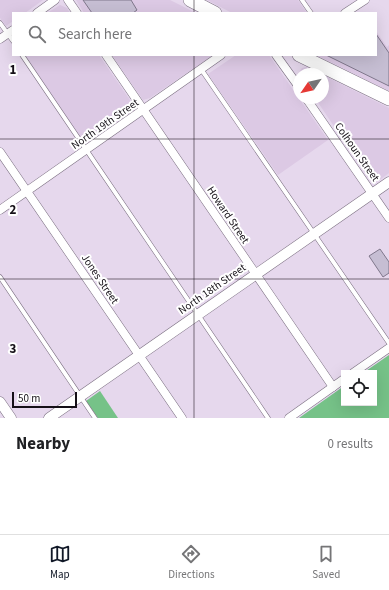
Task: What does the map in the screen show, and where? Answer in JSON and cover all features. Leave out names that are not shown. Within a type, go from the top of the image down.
[{"type":"main road","points":[[191,0],[214,12]]},
{"type":"main road","points":[[301,56],[389,99]]},
{"type":"street","points":[[38,12],[55,0]]},
{"type":"street","points":[[68,0],[76,12]]},
{"type":"street","points":[[347,12],[365,0]]},
{"type":"street","points":[[0,39],[10,31]]},
{"type":"street","name":"Howard Street","points":[[107,56],[333,387]]},
{"type":"street","name":"North 19th Street","points":[[0,210],[220,56]]},
{"type":"street","points":[[277,56],[293,79]]},
{"type":"street","name":"Colhoun Street","points":[[310,104],[389,218]]},
{"type":"street","name":"Jones Street","points":[[0,152],[182,418]]},
{"type":"street","name":"North 18th Street","points":[[49,418],[313,233],[389,182]]},
{"type":"street","points":[[357,370],[389,348]]},
{"type":"street","points":[[288,418],[341,381]]},
{"type":"street","points":[[0,402],[11,418]]},
{"type":"lane","points":[[302,0],[310,12]]},
{"type":"lane","points":[[0,23],[10,31]]},
{"type":"lane","points":[[23,56],[268,418]]},
{"type":"lane","points":[[201,69],[389,343]]},
{"type":"lane","points":[[0,277],[96,418]]},
{"type":"shaded area","points":[[0,0],[43,0],[26,12],[12,12],[12,22],[6,26],[0,18]]},
{"type":"shaded area","points":[[76,0],[170,0],[194,12],[83,12]]},
{"type":"shaded area","points":[[207,0],[298,0],[306,12],[230,12]]},
{"type":"shaded area","points":[[60,5],[67,8],[69,12],[49,12]]},
{"type":"shaded area","points":[[377,32],[387,47],[389,45],[389,91],[318,56],[377,56]]},
{"type":"shaded area","points":[[26,56],[100,56],[132,103],[130,112],[84,143]]},
{"type":"shaded area","points":[[113,56],[212,56],[150,98],[143,100]]},
{"type":"shaded area","points":[[235,56],[270,56],[293,90],[293,104],[303,104],[328,140],[278,175],[208,74]]},
{"type":"shaded area","points":[[329,78],[389,108],[389,173],[377,182],[373,183],[319,104],[329,104]]},
{"type":"green space","points":[[389,355],[389,418],[299,418],[341,388],[341,406],[377,406],[377,370],[367,370]]},
{"type":"green space","points":[[100,391],[118,418],[98,418],[86,401]]},
{"type":"building","points":[[83,0],[131,0],[137,10],[134,12],[91,12]]},
{"type":"building","points":[[377,35],[389,53],[389,86],[328,56],[377,56]]},
{"type":"building","points":[[380,249],[389,262],[389,273],[383,277],[369,256]]}]
